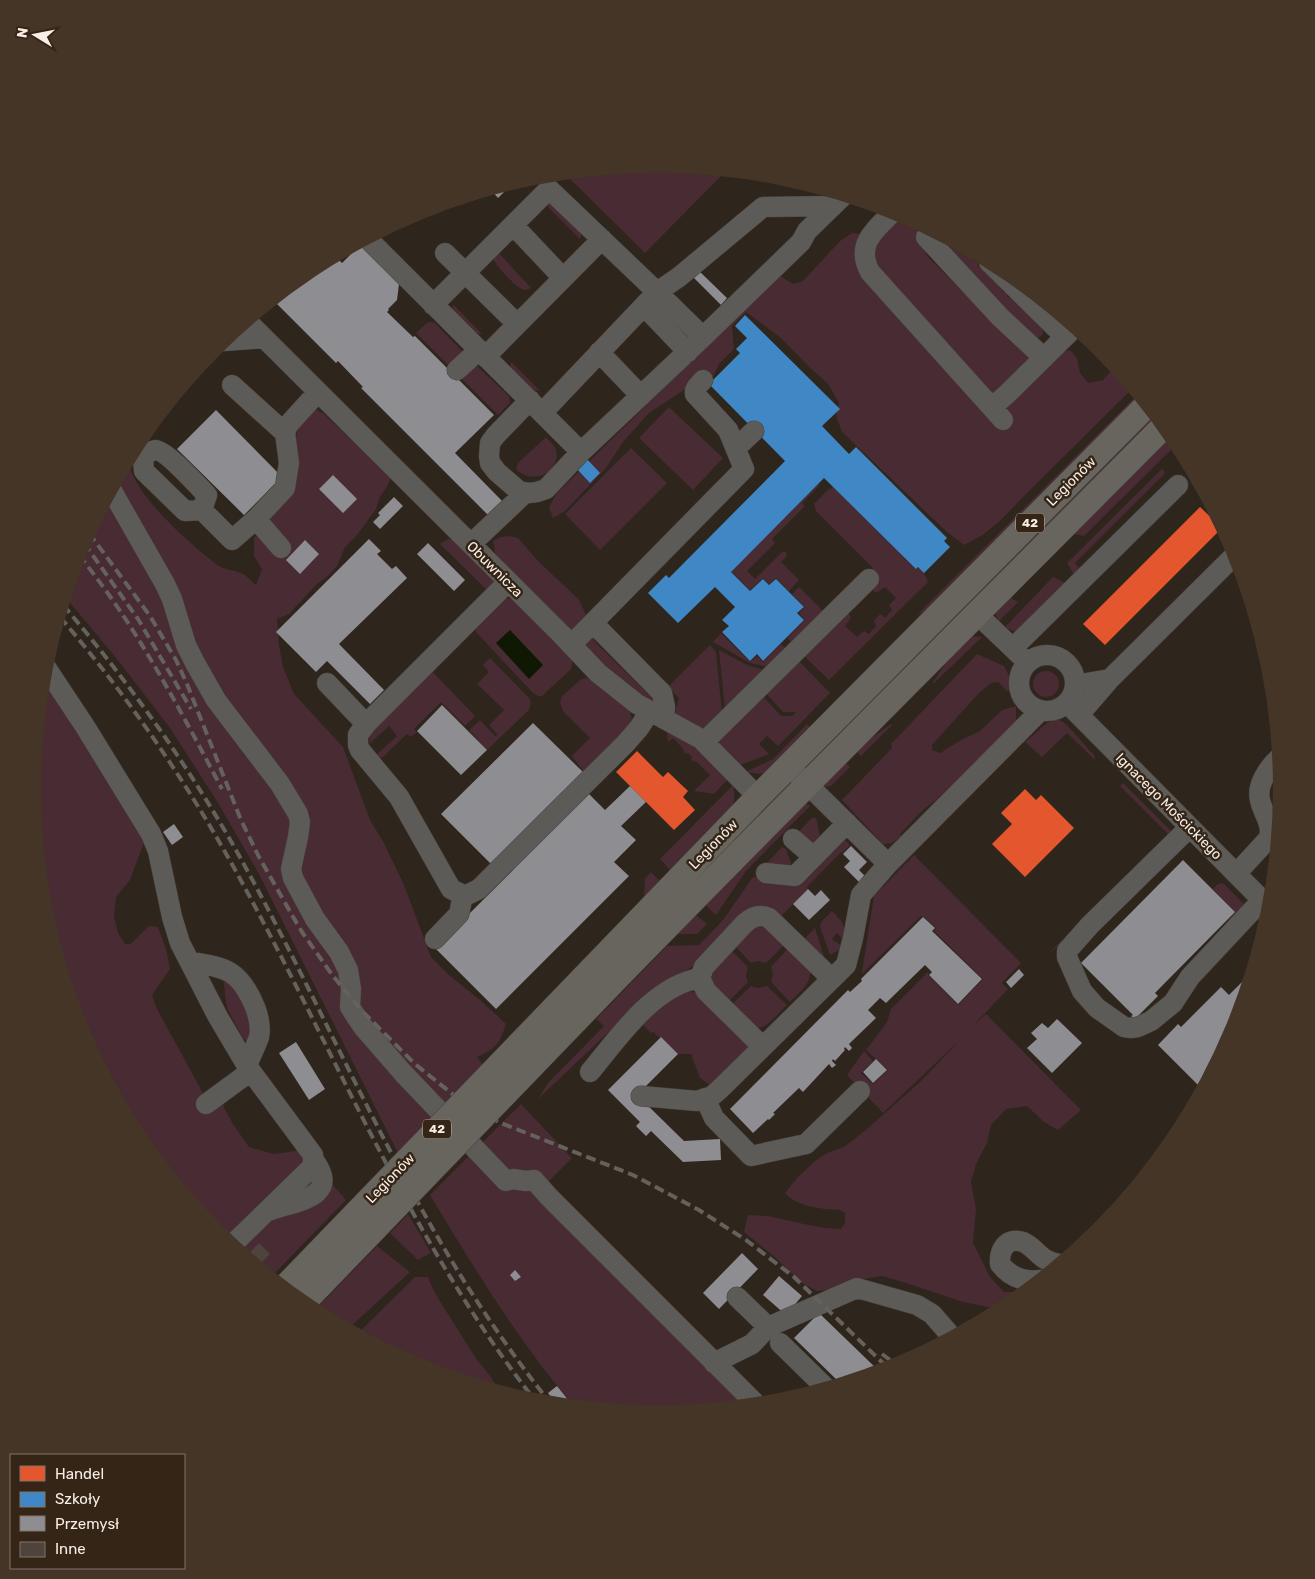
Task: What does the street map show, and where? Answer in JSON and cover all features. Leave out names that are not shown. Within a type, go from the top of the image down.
[{"type":"main road","name":"Legionów","points":[[289,1283],[758,797],[1142,410]]},
{"type":"main road","name":"Legionów","points":[[309,1297],[807,784],[1159,431]]},
{"type":"street","points":[[433,305],[549,189],[602,239],[650,299],[688,352]]},
{"type":"street","points":[[838,201],[807,231],[801,242],[704,338],[581,452],[546,489],[525,493],[512,486],[490,463],[490,443],[496,435],[536,407],[599,352],[650,299],[763,207],[838,201]]},
{"type":"street","points":[[887,218],[867,241],[865,254],[870,272],[997,414],[1006,396],[1070,332],[1050,315]]},
{"type":"street","points":[[513,225],[563,278]]},
{"type":"street","points":[[927,236],[926,237],[1000,317],[1044,358]]},
{"type":"street","points":[[457,370],[482,353],[517,324],[602,239]]},
{"type":"street","points":[[373,244],[581,452]]},
{"type":"street","points":[[445,253],[517,324]]},
{"type":"street","points":[[650,299],[704,338]]},
{"type":"street","name":"Obuwnicza","points":[[252,326],[598,673],[637,704],[704,742],[758,797]]},
{"type":"street","points":[[236,340],[264,338]]},
{"type":"street","points":[[599,352],[641,396]]},
{"type":"street","points":[[571,645],[744,469],[741,433],[695,394],[696,387],[703,380]]},
{"type":"street","points":[[232,384],[285,433]]},
{"type":"street","points":[[202,510],[232,540],[256,519],[285,488],[290,464],[285,433],[288,425],[318,392]]},
{"type":"street","points":[[1013,648],[1178,485]]},
{"type":"street","points":[[471,544],[525,493]]},
{"type":"street","points":[[115,497],[165,584],[194,663],[216,700],[280,784],[298,814],[300,822],[292,869],[293,878],[315,919],[339,952],[348,970],[351,989],[350,1007],[364,1028],[403,1073],[506,1181],[513,1179],[534,1180],[750,1398]]},
{"type":"street","points":[[256,519],[281,548]]},
{"type":"street","points":[[1074,701],[1075,677],[1072,669],[1066,662],[1051,655],[1043,655],[1028,662],[1022,671],[1019,682],[1020,692],[1025,702],[1032,708],[1040,711],[1055,711],[1074,701],[1110,679],[1229,560]]},
{"type":"street","points":[[704,742],[869,579]]},
{"type":"street","points":[[508,582],[366,724],[358,735],[360,750],[400,798],[451,889],[462,895],[479,889],[639,728],[665,707],[662,693],[593,623]]},
{"type":"street","points":[[977,614],[1028,662]]},
{"type":"street","points":[[52,676],[151,834],[158,851],[172,917],[180,943],[218,1017],[249,1068],[313,1155],[313,1166],[237,1240]]},
{"type":"street","points":[[1074,701],[1110,679]]},
{"type":"street","points":[[327,683],[366,724]]},
{"type":"street","name":"Ignacego Mościckiego","points":[[1074,701],[1190,827],[1263,901]]},
{"type":"street","points":[[641,1096],[698,1101],[712,1096],[719,1090],[846,965],[860,895],[888,864],[1040,711]]},
{"type":"street","points":[[1271,842],[1268,819],[1259,798],[1261,786],[1268,768],[1273,764]]},
{"type":"street","points":[[789,766],[888,864]]},
{"type":"street","points":[[766,873],[795,876],[847,824]]},
{"type":"street","points":[[1190,827],[1090,925],[1067,951],[1067,957],[1082,991],[1097,1008],[1124,1027],[1138,1027],[1151,1021],[1173,1003],[1190,977],[1262,907]]},
{"type":"street","points":[[793,839],[814,857]]},
{"type":"street","points":[[1236,874],[1270,845]]},
{"type":"street","points":[[435,940],[459,914],[462,895]]},
{"type":"street","points":[[763,1047],[706,992],[700,978],[709,960],[750,918],[761,915],[773,921],[832,979]]},
{"type":"street","points":[[190,962],[213,965],[229,971],[238,977],[250,994],[258,1015],[259,1036],[249,1068],[206,1104]]},
{"type":"street","points":[[590,1072],[634,1019],[668,990],[684,982],[700,978]]},
{"type":"street","points":[[705,1098],[714,1118],[751,1156],[806,1144],[860,1090]]},
{"type":"street","points":[[1030,1280],[1022,1280],[1005,1270],[1000,1264],[1001,1250],[1006,1244],[1022,1242],[1046,1260],[1053,1262]]},
{"type":"street","points":[[714,1363],[774,1335],[857,1288],[917,1304],[932,1314],[948,1332]]},
{"type":"street","points":[[737,1297],[822,1384]]},
{"type":"shaded area","points":[[658,173],[720,177],[645,253],[571,180]]},
{"type":"shaded area","points":[[550,202],[582,233],[580,239],[545,204]]},
{"type":"shaded area","points":[[895,221],[926,235],[921,244],[928,257],[974,303],[1058,353],[1070,350],[1077,358],[1080,373],[1088,383],[1103,380],[1110,372],[1129,392],[1002,519],[983,535],[964,545],[947,532],[842,432],[836,416],[839,403],[828,384],[781,338],[746,312],[732,326],[734,349],[719,364],[713,377],[700,375],[687,388],[649,413],[623,442],[606,468],[565,511],[553,518],[549,507],[557,493],[779,275],[793,284],[803,281],[840,241],[852,233],[861,234],[878,270],[873,248]]},
{"type":"shaded area","points":[[951,248],[984,268],[985,273],[989,273],[1003,292],[1006,291],[1008,297],[1021,306],[1037,322],[1043,330],[1041,337],[1034,338],[1019,321],[1014,320],[1013,316],[951,251]]},
{"type":"shaded area","points":[[497,251],[531,288],[521,289],[513,283],[493,258]]},
{"type":"shaded area","points":[[453,304],[482,334],[473,332],[466,326],[452,311]]},
{"type":"shaded area","points":[[427,323],[435,323],[465,354],[452,369],[416,333]]},
{"type":"shaded area","points":[[511,362],[540,391],[531,390],[510,368]]},
{"type":"shaded area","points":[[475,364],[509,396],[510,403],[498,415],[459,376]]},
{"type":"shaded area","points":[[1134,398],[1138,403],[938,604],[917,615]]},
{"type":"shaded area","points":[[669,407],[723,458],[693,490],[639,438]]},
{"type":"shaded area","points":[[315,409],[324,414],[391,477],[376,509],[357,535],[345,547],[337,566],[289,614],[277,619],[283,667],[294,694],[343,747],[370,820],[384,843],[404,885],[431,957],[450,976],[506,1024],[496,1045],[477,1057],[483,1065],[398,1153],[259,874],[218,803],[170,728],[117,659],[70,603],[88,554],[105,517],[131,469],[140,487],[151,502],[194,546],[219,566],[243,574],[256,585],[262,569],[254,556],[254,538],[267,520],[295,446],[298,425]]},
{"type":"shaded area","points":[[1149,417],[1153,424],[842,736],[835,729]]},
{"type":"shaded area","points":[[546,437],[554,446],[557,454],[550,470],[543,475],[533,477],[524,475],[516,470],[518,463]]},
{"type":"shaded area","points":[[1163,438],[1172,449],[1084,536],[1068,533]]},
{"type":"shaded area","points":[[631,448],[667,483],[600,550],[565,514]]},
{"type":"shaded area","points":[[1175,456],[1162,469],[1165,473],[1075,563],[1082,571],[1076,578],[1067,563]]},
{"type":"shaded area","points":[[818,484],[820,485],[802,503],[805,506],[772,539],[775,543],[747,571],[755,579],[782,552],[786,552],[787,556],[781,562],[799,580],[789,591],[776,578],[769,584],[763,578],[750,590],[731,571]]},
{"type":"shaded area","points":[[833,487],[916,569],[918,567],[924,573],[928,582],[829,680],[803,655],[846,613],[851,618],[845,626],[857,637],[864,631],[869,634],[876,626],[874,621],[879,615],[885,618],[892,610],[889,605],[896,598],[885,587],[878,592],[874,592],[868,574],[873,568],[816,511],[814,504]]},
{"type":"shaded area","points":[[500,537],[518,538],[537,560],[579,600],[587,617],[576,633],[566,627],[496,558],[493,541]]},
{"type":"shaded area","points":[[448,539],[455,539],[492,576],[495,583],[489,592],[440,544]]},
{"type":"shaded area","points":[[1053,577],[1069,585],[1015,632],[1005,627]]},
{"type":"shaded area","points":[[799,587],[823,611],[792,642],[787,638],[805,620],[799,613],[805,607],[792,594]]},
{"type":"shaded area","points":[[1009,597],[1018,602],[999,621],[994,612]]},
{"type":"shaded area","points":[[506,598],[514,599],[573,660],[571,669],[542,696],[533,693],[476,632],[476,627]]},
{"type":"shaded area","points":[[510,630],[543,665],[529,679],[496,643]]},
{"type":"shaded area","points":[[592,632],[595,642],[647,693],[651,694],[655,702],[652,702],[625,683],[597,660],[586,644]]},
{"type":"shaded area","points":[[721,633],[750,662],[757,656],[763,662],[781,644],[786,649],[768,667],[750,663],[713,642]]},
{"type":"shaded area","points":[[971,636],[982,637],[934,683],[958,646]]},
{"type":"shaded area","points":[[710,645],[716,652],[722,713],[707,731],[675,717],[679,698],[668,687]]},
{"type":"shaded area","points":[[719,650],[747,665],[765,670],[725,710]]},
{"type":"shaded area","points":[[977,654],[1004,666],[1013,692],[1007,691],[998,682],[991,683],[979,693],[932,745],[932,750],[940,753],[980,731],[1002,710],[1016,706],[1016,724],[923,810],[900,834],[901,836],[892,843],[883,844],[842,800],[892,748],[891,744]]},
{"type":"shaded area","points":[[490,658],[529,698],[531,703],[529,710],[487,750],[469,730],[480,720],[495,736],[498,735],[489,725],[504,710],[477,684],[489,672],[483,665]]},
{"type":"shaded area","points":[[798,660],[830,693],[778,746],[767,736],[759,744],[769,754],[738,765],[720,749],[717,740],[759,692],[781,716],[793,716],[796,712],[783,712],[762,689]]},
{"type":"shaded area","points":[[430,669],[475,716],[465,726],[441,702],[414,729],[417,732],[411,737],[407,734],[383,757],[377,759],[375,756],[397,736],[389,726],[369,744],[370,732]]},
{"type":"shaded area","points":[[1046,671],[1055,675],[1059,684],[1055,693],[1046,697],[1037,693],[1033,684],[1037,675]]},
{"type":"shaded area","points":[[586,678],[625,705],[632,717],[632,723],[585,774],[572,756],[590,738],[563,711],[560,703],[562,696],[580,680]]},
{"type":"shaded area","points":[[50,691],[145,840],[130,880],[116,897],[114,917],[118,933],[125,944],[131,944],[149,926],[158,927],[166,949],[170,969],[152,995],[157,1009],[204,1095],[219,1087],[224,1108],[249,1147],[274,1154],[302,1150],[346,1200],[275,1273],[251,1253],[194,1196],[145,1132],[124,1098],[88,1025],[74,988],[53,910],[43,830],[41,789],[43,749]]},
{"type":"shaded area","points":[[1054,720],[1065,723],[1094,755],[1095,760],[1067,733],[1042,757],[1025,742],[1047,723]]},
{"type":"shaded area","points":[[807,724],[813,730],[770,771],[760,774],[746,772],[773,759]]},
{"type":"shaded area","points":[[891,724],[861,756],[855,750]]},
{"type":"shaded area","points":[[669,730],[700,753],[728,779],[714,794],[694,791],[710,775],[696,761],[694,762],[691,759],[692,757],[688,753],[686,754],[683,751],[673,738],[668,742],[667,734]]},
{"type":"shaded area","points":[[844,761],[850,767],[831,786],[825,787],[826,781]]},
{"type":"shaded area","points":[[1123,783],[1173,833],[1070,937],[1048,954],[1168,834],[1120,786]]},
{"type":"shaded area","points":[[733,785],[734,798],[731,811],[672,872],[660,859]]},
{"type":"shaded area","points":[[805,804],[811,805],[746,871],[716,915],[703,903],[800,806]]},
{"type":"shaded area","points":[[812,818],[817,820],[821,843],[819,846],[799,836],[798,832]]},
{"type":"shaded area","points":[[845,840],[850,845],[841,852],[778,919],[772,914],[678,976],[629,1013],[538,1099],[548,1083],[604,1026],[596,1019],[667,946],[699,945],[723,920],[753,877],[773,880],[773,882],[802,884]]},
{"type":"shaded area","points":[[782,847],[786,849],[793,869],[766,864]]},
{"type":"shaded area","points":[[914,855],[1021,963],[1002,983],[1008,989],[971,1028],[986,1014],[1081,1110],[1058,1130],[1044,1122],[1027,1106],[1006,1109],[991,1125],[987,1143],[976,1164],[971,1182],[976,1209],[973,1243],[990,1277],[1004,1292],[1014,1292],[991,1308],[963,1302],[882,1276],[852,1281],[835,1290],[817,1291],[800,1282],[776,1258],[744,1232],[748,1215],[768,1216],[825,1228],[841,1229],[845,1223],[845,1213],[840,1210],[818,1208],[803,1204],[790,1198],[785,1193],[815,1161],[827,1153],[844,1147],[867,1129],[920,1082],[960,1040],[883,1113],[847,1075],[864,1051],[873,1061],[861,1073],[873,1084],[888,1070],[866,1050],[887,1022],[891,1009],[928,972],[928,975],[958,1005],[983,979],[934,931],[936,928],[921,916],[864,972],[865,974],[862,972],[874,896]]},
{"type":"shaded area","points":[[651,872],[661,882],[644,898],[645,878]]},
{"type":"shaded area","points":[[1223,883],[1246,906],[1231,920],[1229,919],[1235,912],[1213,889],[1218,884]]},
{"type":"shaded area","points":[[832,911],[843,924],[845,936],[844,941],[837,933],[832,939],[842,946],[830,955],[820,927],[821,922]]},
{"type":"shaded area","points":[[695,914],[707,924],[697,934],[675,934]]},
{"type":"shaded area","points":[[756,921],[788,941],[766,963],[758,961],[751,963],[732,943]]},
{"type":"shaded area","points":[[815,928],[824,956],[820,956],[801,942]]},
{"type":"shaded area","points":[[792,944],[811,970],[807,984],[790,1002],[771,982],[773,974],[771,967]]},
{"type":"shaded area","points":[[728,947],[748,967],[746,976],[748,982],[726,1004],[706,975]]},
{"type":"shaded area","points":[[223,974],[250,1007],[250,1042],[242,1037],[228,1010]]},
{"type":"shaded area","points":[[751,986],[758,988],[767,986],[787,1005],[770,1022],[758,1028],[729,1007]]},
{"type":"shaded area","points":[[689,991],[697,993],[750,1047],[711,1086],[700,1078],[691,1054],[678,1054],[661,1037],[653,1032],[651,1033],[642,1024],[663,1002]]},
{"type":"shaded area","points":[[521,1104],[572,1158],[548,1182],[738,1400],[658,1406],[568,1399],[515,1330],[430,1195]]},
{"type":"shaded area","points":[[408,1214],[431,1253],[418,1260],[390,1233]]},
{"type":"shaded area","points":[[377,1246],[410,1272],[353,1325],[320,1305]]},
{"type":"shaded area","points":[[415,1277],[428,1277],[438,1298],[477,1360],[495,1384],[422,1359],[361,1330]]},
{"type":"building: Handel","points":[[1200,507],[1210,516],[1217,533],[1105,645],[1083,624]]},
{"type":"building: Handel","points":[[637,751],[663,777],[668,772],[688,791],[683,797],[695,810],[674,830],[616,772]]},
{"type":"building: Handel","points":[[1025,789],[1036,800],[1041,795],[1074,828],[1025,877],[992,844],[1012,824],[1001,813]]},
{"type":"building: Szkoły","points":[[745,315],[840,409],[822,426],[849,454],[856,447],[947,538],[944,541],[950,547],[924,573],[918,567],[916,569],[824,478],[731,572],[750,591],[763,579],[769,585],[776,579],[804,607],[797,613],[804,620],[763,661],[757,654],[750,661],[722,632],[729,626],[722,620],[735,607],[715,587],[678,623],[648,593],[666,575],[669,578],[785,461],[709,384],[740,353],[736,349],[747,338],[735,326]]},
{"type":"building: Szkoły","points":[[586,458],[600,473],[590,483],[576,468]]},
{"type":"building: Przemysł","points":[[503,193],[498,198],[495,195]]},
{"type":"building: Przemysł","points":[[363,248],[399,284],[397,300],[387,312],[413,337],[415,336],[494,415],[455,453],[506,505],[492,519],[361,388],[363,387],[338,361],[336,363],[278,305],[315,277],[340,261],[342,263],[349,256]]},
{"type":"building: Przemysł","points":[[698,270],[727,298],[721,305],[692,276]]},
{"type":"building: Przemysł","points":[[216,410],[282,477],[244,515],[177,449]]},
{"type":"building: Przemysł","points":[[333,475],[357,499],[343,513],[319,489]]},
{"type":"building: Przemysł","points":[[394,497],[403,506],[380,529],[373,522],[380,515],[378,513]]},
{"type":"building: Przemysł","points":[[369,539],[381,551],[377,554],[392,569],[396,566],[407,578],[339,644],[384,690],[370,704],[327,661],[316,672],[276,632]]},
{"type":"building: Przemysł","points":[[305,540],[319,554],[300,574],[286,560]]},
{"type":"building: Przemysł","points":[[428,543],[465,580],[454,591],[417,554]]},
{"type":"building: Przemysł","points":[[442,705],[487,750],[461,775],[417,731]]},
{"type":"building: Przemysł","points":[[533,723],[584,773],[586,791],[605,810],[630,786],[646,802],[621,826],[636,840],[614,862],[629,876],[496,1009],[435,948],[513,870],[500,857],[492,865],[441,814]]},
{"type":"building: Przemysł","points":[[174,824],[183,837],[172,845],[163,832]]},
{"type":"building: Przemysł","points":[[851,846],[867,862],[859,870],[866,877],[860,883],[844,867],[850,861],[843,854]]},
{"type":"building: Przemysł","points":[[1183,860],[1235,912],[1155,993],[1158,996],[1135,1019],[1081,963]]},
{"type":"building: Przemysł","points":[[808,889],[815,896],[821,890],[830,900],[809,920],[793,904]]},
{"type":"building: Przemysł","points":[[923,917],[935,928],[932,931],[982,979],[958,1004],[929,975],[932,972],[925,965],[886,1003],[880,998],[868,1010],[876,1018],[849,1044],[852,1048],[849,1051],[845,1047],[845,1050],[835,1061],[833,1059],[832,1061],[836,1065],[832,1068],[829,1064],[803,1092],[799,1088],[773,1113],[775,1114],[769,1120],[753,1133],[730,1109],[848,990],[850,992],[862,981],[861,979]]},
{"type":"building: Przemysł","points":[[1019,969],[1024,975],[1011,988],[1006,982]]},
{"type":"building: Przemysł","points":[[1243,981],[1227,1025],[1198,1085],[1158,1045],[1178,1024],[1181,1027],[1221,987],[1229,995]]},
{"type":"building: Przemysł","points":[[1057,1019],[1082,1043],[1052,1073],[1027,1048],[1037,1039],[1031,1033],[1042,1023],[1048,1028]]},
{"type":"building: Przemysł","points":[[661,1037],[678,1054],[637,1095],[684,1141],[720,1139],[721,1160],[683,1162],[651,1131],[646,1136],[636,1126],[640,1122],[608,1090]]},
{"type":"building: Przemysł","points":[[296,1042],[325,1089],[309,1100],[279,1053]]},
{"type":"building: Przemysł","points":[[876,1059],[887,1070],[873,1083],[863,1072]]},
{"type":"building: Przemysł","points":[[742,1253],[758,1269],[719,1309],[703,1293]]},
{"type":"building: Przemysł","points":[[515,1270],[521,1277],[515,1281],[510,1275]]},
{"type":"building: Przemysł","points":[[779,1276],[802,1296],[786,1315],[763,1295]]},
{"type":"building: Przemysł","points":[[819,1313],[874,1366],[836,1379],[794,1338]]},
{"type":"building: Przemysł","points":[[557,1386],[567,1398],[550,1396],[548,1393]]},
{"type":"building: Inne","points":[[259,1243],[270,1254],[262,1262],[250,1252]]},
{"type":"railway","points":[[94,540],[150,616],[176,660],[241,820],[259,857],[302,932],[333,976],[362,1011],[415,1064],[465,1104],[501,1123],[633,1175],[699,1210],[746,1240],[794,1277],[883,1363]]},
{"type":"railway","points":[[89,551],[138,619],[191,709]]},
{"type":"railway","points":[[85,563],[112,599],[143,646],[222,789]]},
{"type":"railway","points":[[68,611],[132,691],[174,750],[213,811],[259,892],[384,1139],[437,1236],[491,1322],[544,1395]]},
{"type":"railway","points":[[64,622],[112,681],[160,747],[204,816],[245,888],[415,1217],[493,1343],[529,1392]]},
{"type":"railway","points":[[882,1354],[890,1360]]}]
